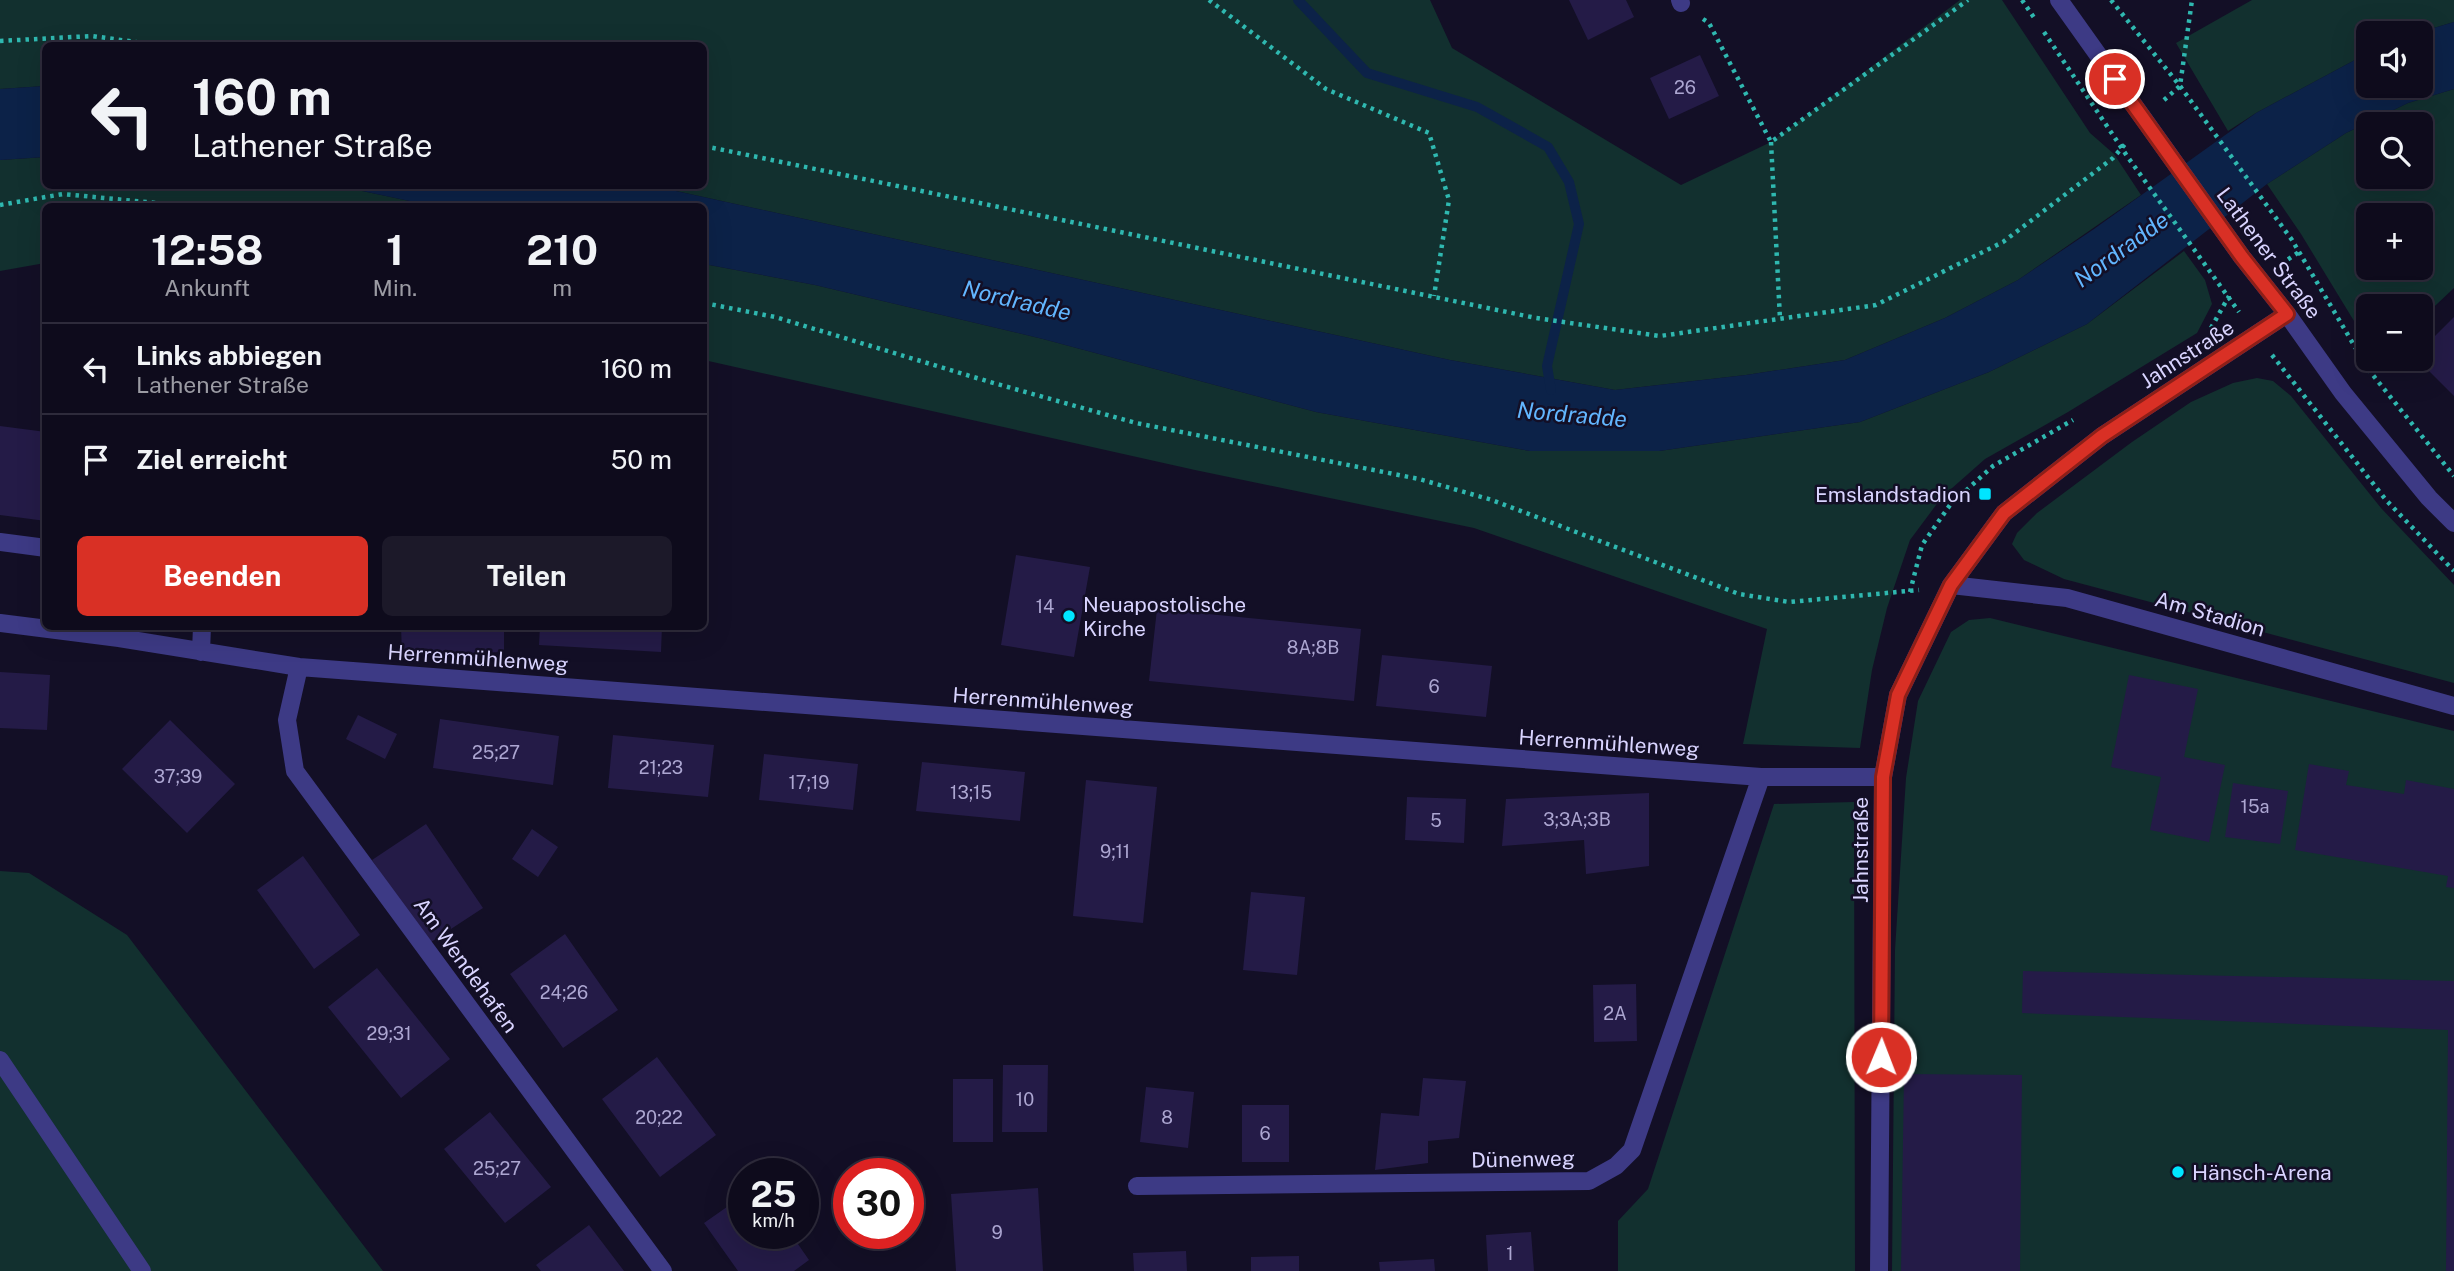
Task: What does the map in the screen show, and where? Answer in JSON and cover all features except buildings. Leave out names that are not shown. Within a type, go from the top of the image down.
[{"type":"street","name":"Lathener Straße","points":[[2059,0],[2242,257],[2287,314],[2343,393],[2429,498],[2454,523]]},
{"type":"street","name":"Jahnstraße","points":[[1879,1271],[1883,777],[1898,695],[1951,585],[2004,513],[2102,436],[2287,314]]},
{"type":"street","points":[[0,542],[42,547]]},
{"type":"street","name":"Am Stadion","points":[[1951,585],[2067,598],[2454,706]]},
{"type":"street","name":"Herrenmühlenweg","points":[[0,623],[42,628]]},
{"type":"street","name":"Herrenmühlenweg","points":[[56,630],[299,667],[1761,777],[1883,777]]},
{"type":"street","points":[[201,652],[202,630]]},
{"type":"street","name":"Am Wendehafen","points":[[299,667],[287,720],[295,771],[663,1271]]},
{"type":"street","name":"Dünenweg","points":[[1137,1186],[1589,1181],[1616,1166],[1632,1150],[1761,777]]},
{"type":"street","points":[[0,1060],[142,1271]]},
{"type":"path","points":[[1209,0],[1326,89],[1429,133],[1449,200],[1434,296]]},
{"type":"path","points":[[1771,142],[1968,0]]},
{"type":"path","points":[[2022,0],[2127,156],[2257,336],[2386,500],[2454,571]]},
{"type":"path","points":[[2111,0],[2196,107],[2292,240],[2368,369],[2454,476]]},
{"type":"path","points":[[707,147],[1542,318],[1660,336],[1875,305],[2003,242],[2113,158],[2147,125],[2180,86],[2192,0]]},
{"type":"path","points":[[1681,2],[1709,23],[1771,142],[1780,319]]},
{"type":"path","points":[[0,41],[92,36],[136,42]]},
{"type":"path","points":[[0,205],[63,194],[156,203]]},
{"type":"path","points":[[707,304],[775,317],[1136,423],[1419,479],[1492,500],[1739,593],[1789,602],[1910,592],[1951,585]]},
{"type":"green space","points":[[0,0],[1430,0],[1452,48],[1681,185],[1771,142],[1960,0],[2002,0],[2090,133],[2114,154],[2141,195],[2018,280],[1945,318],[1845,360],[1615,390],[1450,360],[667,189],[707,189],[707,42],[42,42],[42,86],[0,89]]},
{"type":"green space","points":[[2252,0],[2454,0],[2454,22],[2433,28],[2433,21],[2356,21],[2356,59],[2228,131],[2176,43]]},
{"type":"green space","points":[[2454,89],[2454,288],[2433,308],[2433,294],[2356,294],[2356,324],[2267,184],[2356,128],[2356,189],[2433,189],[2433,112],[2389,112],[2408,103],[2433,98],[2433,95]]},
{"type":"green space","points":[[42,157],[42,189],[353,189],[419,203],[42,203],[42,264],[0,271],[0,160]]},
{"type":"green space","points":[[2184,251],[2205,280],[2212,304],[2197,333],[1985,459],[1942,497],[1910,540],[1887,608],[1872,670],[1860,748],[1743,744],[1767,629],[1474,528],[1195,470],[707,361],[707,265],[815,285],[1043,339],[1316,412],[1530,451],[1659,451],[1860,422],[1989,372],[2087,324]]},
{"type":"green space","points":[[2257,378],[2273,381],[2291,396],[2381,508],[2454,585],[2454,683],[2064,579],[2024,560],[2012,544],[2017,533],[2037,513],[2191,402],[2233,383]]},
{"type":"green space","points":[[1990,618],[2454,731],[2454,1271],[1892,1271],[1895,950],[1906,778],[1918,701],[1951,632],[1969,620]]},
{"type":"green space","points":[[1854,802],[1855,1271],[1618,1271],[1618,1221],[1648,1189],[1774,804]]},
{"type":"green space","points":[[0,871],[29,873],[127,935],[383,1271],[0,1271]]},
{"type":"water","points":[[2454,22],[2454,89],[2433,95],[2433,28]]},
{"type":"water","name":"Nordradde","points":[[2356,59],[2356,98],[2424,98],[2389,112],[2356,112],[2356,128],[2267,184],[2087,324],[1989,372],[1860,422],[1659,451],[1530,451],[1316,412],[1043,339],[815,285],[707,265],[707,203],[419,203],[353,189],[667,189],[1450,360],[1615,390],[1845,360],[1945,318],[2018,280],[2256,113]]},
{"type":"water","points":[[42,86],[42,157],[0,160],[0,89]]},
{"type":"waterway","name":"Nordradde","points":[[1298,0],[1367,73],[1477,107],[1548,147],[1569,182],[1579,224],[1547,366],[1551,390]]},
{"type":"place","name":"Emslandstadion","points":[[1985,494]]},
{"type":"place","name":"Neuapostolische Kirche","points":[[1069,616]]},
{"type":"place","name":"Hänsch-Arena","points":[[2178,1172]]},
{"type":"route","points":[[1881,1057],[1883,777],[1898,695],[1951,585],[2004,513],[2102,436],[2287,314],[2242,257],[2115,79]]}]
